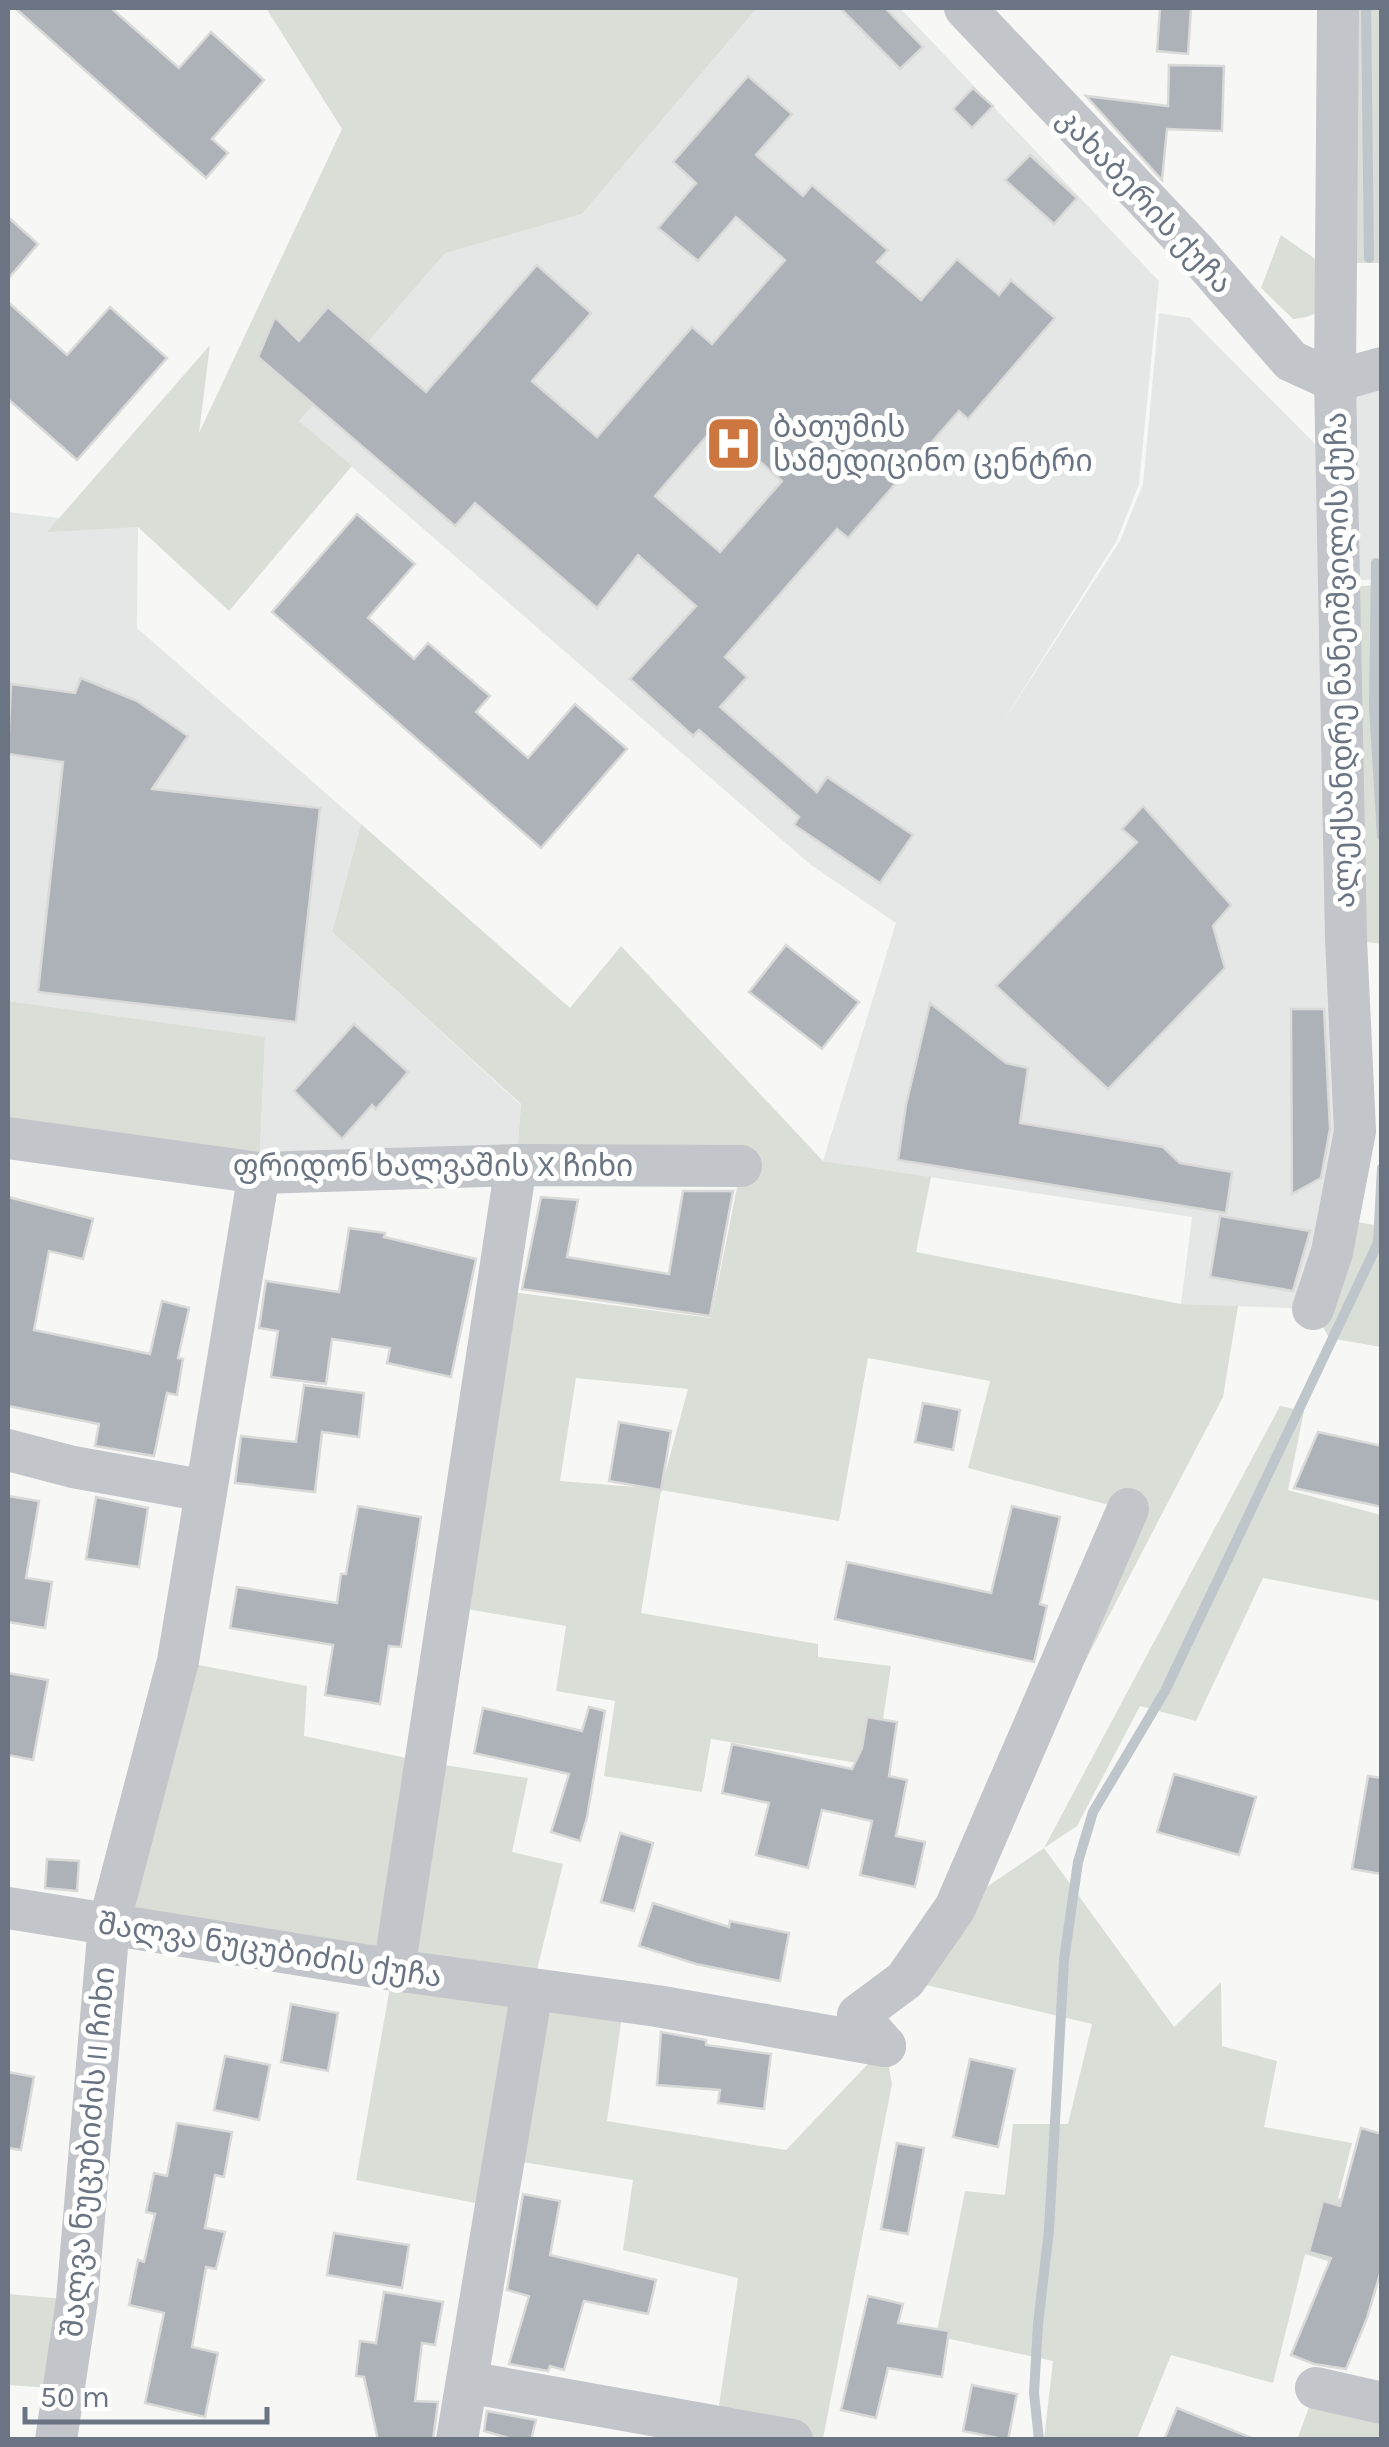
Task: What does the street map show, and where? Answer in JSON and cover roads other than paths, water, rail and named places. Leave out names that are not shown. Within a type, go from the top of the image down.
[{"type":"street","name":"კახაბერის ქუჩა","points":[[965,8],[1194,251],[1291,361],[1334,381]]},
{"type":"street","points":[[1338,8],[1334,381],[1382,368]]},
{"type":"street","name":"ალექსანდრე ნანეიშვილის ქუჩა","points":[[1313,1309],[1332,1252],[1355,1131],[1364,941],[1334,381]]},
{"type":"street","name":"ფრიდონ ხალვაშის X ჩიხი","points":[[8,1138],[258,1172],[516,1165],[742,1166]]},
{"type":"street","points":[[394,1970],[516,1165]]},
{"type":"street","name":"შალვა ნუცუბიძის II ჩიხი","points":[[56,2440],[77,2300],[109,1924],[178,1661],[258,1172]]},
{"type":"street","points":[[8,1450],[206,1492]]},
{"type":"street","name":"შალვა ნუცუბიძის ქუჩა","points":[[8,1908],[394,1970],[657,2006],[884,2046],[858,2015],[905,1980],[955,1908],[1128,1510]]},
{"type":"street","points":[[457,2440],[532,1990]]},
{"type":"street","points":[[467,2382],[792,2440]]},
{"type":"street","points":[[1316,2388],[1382,2403]]},
{"type":"waterway","points":[[1366,8],[1369,258]]},
{"type":"waterway","points":[[1376,563],[1374,707],[1382,836]]},
{"type":"waterway","points":[[1039,2440],[1034,2393],[1038,2324],[1049,2230],[1064,1960],[1078,1862],[1093,1812],[1165,1691],[1378,1243],[1382,1168]]},
{"type":"place","name":"ბათუმის სამედიცინო ცენტრი","points":[[734,444]]}]
